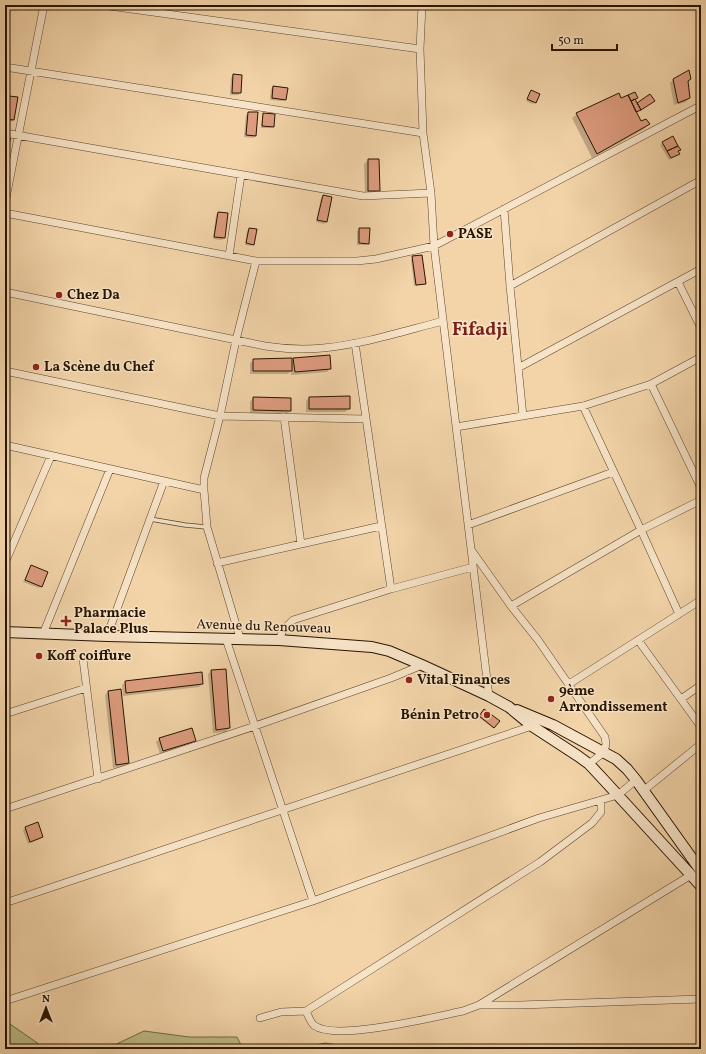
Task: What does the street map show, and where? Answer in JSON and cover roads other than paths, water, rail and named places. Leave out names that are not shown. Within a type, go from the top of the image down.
[{"type":"main road","name":"Avenue du Renouveau","points":[[5,632],[107,636],[226,639],[240,638],[372,647],[389,651],[490,696],[509,707],[532,726],[588,764],[701,886]]},
{"type":"main road","name":"Avenue du Renouveau","points":[[509,707],[536,717],[616,759],[636,780],[701,871]]},
{"type":"street","points":[[5,203],[44,5]]},
{"type":"street","points":[[102,5],[420,49]]},
{"type":"street","points":[[422,5],[420,49],[423,133],[431,193],[434,246],[490,696]]},
{"type":"street","points":[[5,67],[423,133]]},
{"type":"street","points":[[5,213],[256,261],[357,261],[376,259],[434,246],[696,108]]},
{"type":"street","points":[[5,133],[363,196],[431,193]]},
{"type":"street","points":[[229,256],[241,175]]},
{"type":"street","points":[[510,286],[701,180]]},
{"type":"street","points":[[504,209],[523,416]]},
{"type":"street","points":[[240,638],[207,527],[204,478],[256,261]]},
{"type":"street","points":[[518,368],[701,269]]},
{"type":"street","points":[[678,282],[701,328]]},
{"type":"street","points":[[5,292],[265,346],[293,349],[323,348],[355,343],[443,321]]},
{"type":"street","points":[[355,343],[391,589]]},
{"type":"street","points":[[456,427],[582,406],[651,384],[701,356]]},
{"type":"street","points":[[5,371],[220,416],[365,419]]},
{"type":"street","points":[[651,384],[701,488]]},
{"type":"street","points":[[582,406],[679,614]]},
{"type":"street","points":[[284,417],[301,544]]},
{"type":"street","points":[[5,445],[204,490]]},
{"type":"street","points":[[5,563],[51,456]]},
{"type":"street","points":[[43,634],[110,469]]},
{"type":"street","points":[[468,525],[613,472]]},
{"type":"street","points":[[107,636],[164,481]]},
{"type":"street","points":[[511,606],[641,530],[701,500]]},
{"type":"street","points":[[218,563],[382,526]]},
{"type":"street","points":[[472,551],[511,606],[538,640],[605,737],[606,744],[604,752],[588,764]]},
{"type":"street","points":[[279,640],[283,630],[293,620],[391,589],[473,567]]},
{"type":"street","points":[[569,684],[701,600]]},
{"type":"street","points":[[226,639],[313,900]]},
{"type":"street","points":[[638,640],[701,728]]},
{"type":"street","points":[[83,659],[98,779]]},
{"type":"street","points":[[5,809],[255,726],[391,678],[422,665]]},
{"type":"street","points":[[681,699],[701,685]]},
{"type":"street","points":[[5,714],[86,688]]},
{"type":"street","points":[[5,903],[532,726]]},
{"type":"street","points":[[643,791],[701,744]]},
{"type":"street","points":[[5,1001],[313,900],[539,818],[618,795],[636,780]]},
{"type":"street","points":[[260,1018],[281,1012],[306,1011],[540,862],[592,823],[601,812],[601,800]]},
{"type":"street","points":[[306,1011],[314,1026],[328,1031],[356,1030],[462,1012],[479,1005],[691,875]]},
{"type":"street","points":[[479,1005],[701,999]]},
{"type":"lane","points":[[150,519],[207,527]]},
{"type":"place","name":"PASE","points":[[450,234]]},
{"type":"place","name":"Chez Da","points":[[59,295]]},
{"type":"place","name":"La Scène du Chef","points":[[36,367]]},
{"type":"place","name":"Pharmacie Palace Plus","points":[[66,621]]},
{"type":"place","name":"Koff coiffure","points":[[39,656]]},
{"type":"place","name":"Vital Finances","points":[[409,680]]},
{"type":"place","name":"9ème Arrondissement","points":[[551,699]]},
{"type":"place","name":"Bénin Petro","points":[[487,715]]},
{"type":"district","name":"Fifadji","points":[[480,330]]}]
